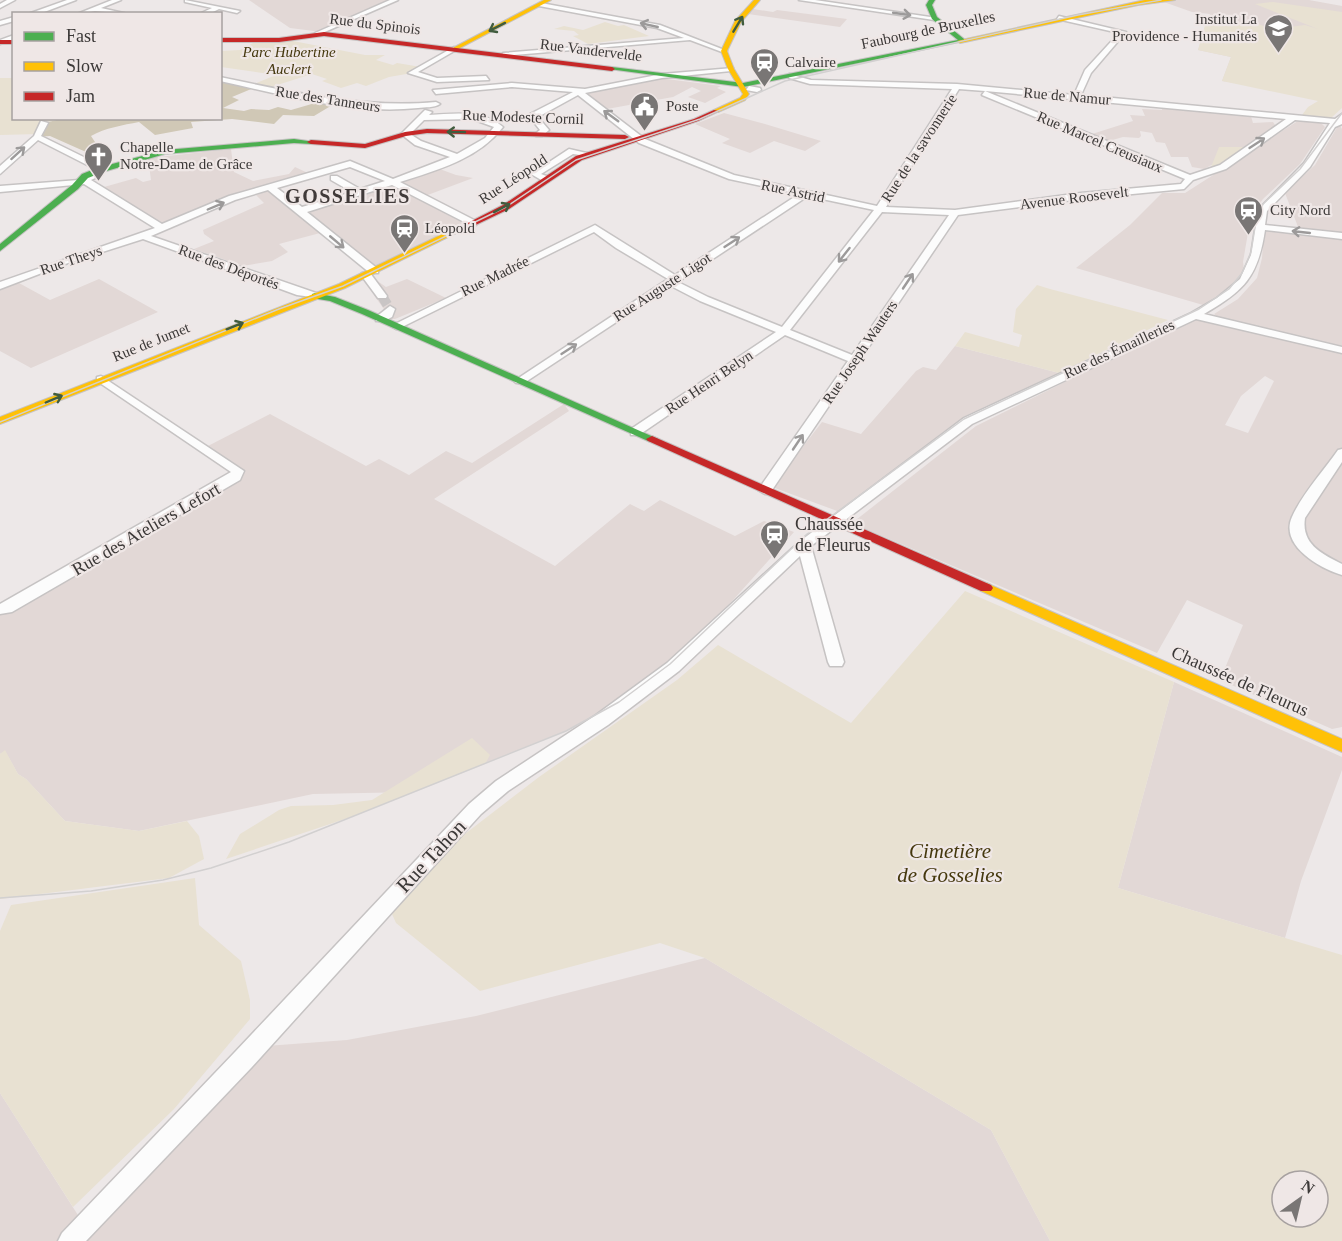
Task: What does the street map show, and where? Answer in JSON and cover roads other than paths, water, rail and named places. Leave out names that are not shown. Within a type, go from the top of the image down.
[{"type":"main road","points":[[750,91],[736,80],[724,51],[738,21],[757,0]]},
{"type":"main road","points":[[932,0],[929,5],[934,18],[962,40]]},
{"type":"main road","name":"Faubourg de Bruxelles","points":[[750,91],[798,75],[1059,18],[1153,0]]},
{"type":"main road","name":"Faubourg de Bruxelles","points":[[1059,18],[1171,0]]},
{"type":"main road","points":[[454,49],[543,2]]},
{"type":"main road","name":"Rue du Spinois","points":[[222,40],[279,40],[324,34],[454,49]]},
{"type":"main road","name":"Rue Vandervelde","points":[[454,49],[723,84],[750,91]]},
{"type":"main road","name":"Rue Léopold","points":[[315,296],[370,273],[514,202],[536,177],[587,154],[701,118],[750,91]]},
{"type":"main road","name":"Rue Modeste Cornil","points":[[100,170],[165,152],[294,141],[363,149],[405,134],[447,131],[640,138]]},
{"type":"main road","points":[[0,248],[83,181],[85,176],[100,170]]},
{"type":"main road","name":"Chaussée de Fleurus","points":[[315,296],[385,314],[397,327],[1342,746]]},
{"type":"main road","name":"Rue de Jumet","points":[[0,421],[315,296]]},
{"type":"street","points":[[0,6],[12,0]]},
{"type":"street","points":[[37,12],[73,0]]},
{"type":"street","points":[[85,12],[118,0]]},
{"type":"street","points":[[190,0],[187,1],[237,11]]},
{"type":"street","points":[[324,34],[394,0]]},
{"type":"street","points":[[324,34],[367,18],[405,0]]},
{"type":"street","points":[[802,0],[934,18]]},
{"type":"street","points":[[543,2],[658,26],[724,51]]},
{"type":"street","points":[[207,12],[218,7]]},
{"type":"street","points":[[94,8],[115,12]]},
{"type":"street","points":[[358,17],[367,18]]},
{"type":"street","points":[[1059,18],[1123,32],[1088,72],[1077,97]]},
{"type":"street","points":[[520,56],[690,40]]},
{"type":"street","points":[[454,49],[412,73],[437,80],[502,79],[512,85]]},
{"type":"street","points":[[699,62],[712,70]]},
{"type":"street","points":[[539,134],[545,130],[533,116],[579,93],[662,76],[731,69]]},
{"type":"street","name":"Rue de Namur","points":[[798,75],[807,81],[957,86],[1340,120]]},
{"type":"street","name":"Rue des Tanneurs","points":[[222,79],[365,108],[415,107],[436,104]]},
{"type":"street","points":[[437,80],[436,104],[405,134],[418,143],[460,158]]},
{"type":"street","points":[[436,92],[512,85],[579,93]]},
{"type":"street","name":"Rue de la savonnerie","points":[[880,209],[916,147],[957,86]]},
{"type":"street","name":"Rue Marcel Creusiaux","points":[[980,88],[985,93],[1190,178]]},
{"type":"street","name":"Rue Astrid","points":[[579,93],[648,144],[732,177],[880,209],[955,213]]},
{"type":"street","name":"Avenue Roosevelt","points":[[955,213],[1082,196],[1184,186],[1190,178],[1217,170],[1296,116]]},
{"type":"street","points":[[303,210],[460,158],[484,144],[496,134],[499,127],[486,120],[422,118]]},
{"type":"street","name":"Rue des Émailleries","points":[[835,522],[978,416],[1196,315],[1221,300],[1244,280],[1254,262],[1263,210],[1307,165],[1340,120]]},
{"type":"street","points":[[0,171],[37,137],[44,123]]},
{"type":"street","points":[[536,177],[572,151],[586,136]]},
{"type":"street","points":[[37,137],[86,160],[100,170]]},
{"type":"street","points":[[572,151],[587,154]]},
{"type":"street","name":"Rue Theys","points":[[0,286],[65,261],[143,236],[232,198],[352,162],[392,181]]},
{"type":"street","points":[[334,178],[357,191]]},
{"type":"street","points":[[0,189],[83,181],[162,228]]},
{"type":"street","points":[[392,181],[473,223]]},
{"type":"street","points":[[271,188],[303,210],[370,273],[382,296]]},
{"type":"street","name":"Rue Auguste Ligot","points":[[520,381],[805,194]]},
{"type":"street","name":"Rue Henri Belyn","points":[[635,432],[784,331],[880,209]]},
{"type":"street","name":"Rue Joseph Wauters","points":[[765,490],[955,213]]},
{"type":"street","points":[[1259,227],[1342,236]]},
{"type":"street","name":"Rue Madrée","points":[[397,327],[595,228],[673,280]]},
{"type":"street","name":"Rue des Déportés","points":[[143,236],[301,294],[315,296]]},
{"type":"street","points":[[673,280],[705,299],[855,360]]},
{"type":"street","points":[[1196,315],[1207,320],[1342,350]]},
{"type":"street","name":"Rue des Ateliers Lefort","points":[[0,609],[7,608],[235,477],[238,471],[101,380]]},
{"type":"street","points":[[1342,453],[1298,518],[1295,527],[1299,540],[1308,549],[1324,561],[1342,570]]},
{"type":"street","name":"Rue Tahon","points":[[70,1241],[243,1060],[475,809],[502,786],[602,720],[673,668],[732,610],[804,545],[835,522]]},
{"type":"street","points":[[804,545],[836,662]]},
{"type":"tunnel","points":[[382,296],[390,309]]},
{"type":"tram line","points":[[0,422],[279,309],[343,286],[506,207],[576,160],[700,119],[785,81],[1078,15],[1161,0]]},
{"type":"tram line","points":[[0,898],[91,891],[163,880],[211,868],[289,842],[566,731],[619,702],[670,664],[807,534],[964,419],[1199,309],[1229,289],[1242,273],[1251,252],[1256,221],[1263,204],[1300,169],[1342,113]]},
{"type":"place","name":"Institut La Providence - Humanités","points":[[1278,54]]},
{"type":"place","name":"Calvaire","points":[[764,88]]},
{"type":"place","name":"Poste","points":[[645,132]]},
{"type":"place","name":"Chapelle Notre-Dame de Grâce","points":[[99,182]]},
{"type":"place","name":"City Nord","points":[[1249,236]]},
{"type":"place","name":"Léopold","points":[[404,254]]},
{"type":"place","name":"Chaussée de Fleurus","points":[[774,560]]},
{"type":"district","name":"GOSSELIES","points":[[348,196]]},
{"type":"park label","name":"Parc Hubertine Auclert","points":[[289,60]]},
{"type":"park label","name":"Cimetière de Gosselies","points":[[950,863]]}]
